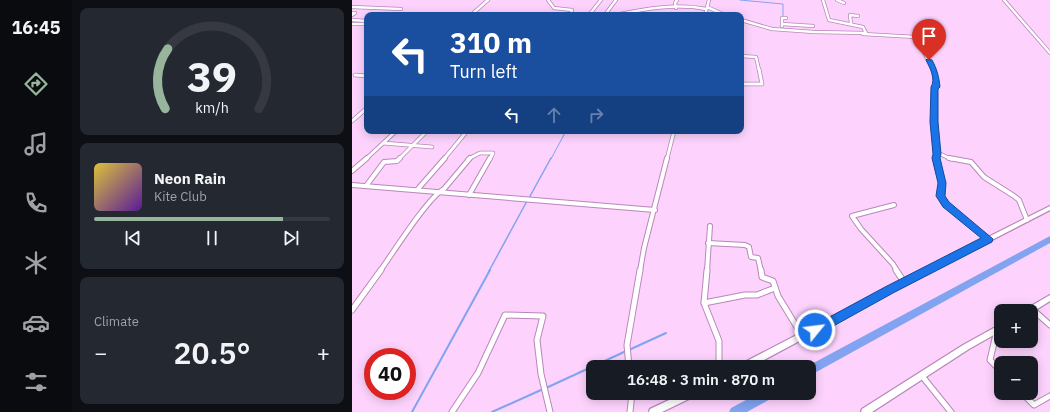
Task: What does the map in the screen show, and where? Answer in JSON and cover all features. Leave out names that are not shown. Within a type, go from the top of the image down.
[{"type":"street","points":[[474,12],[488,0]]},
{"type":"street","points":[[548,0],[552,7],[572,10],[571,12]]},
{"type":"street","points":[[591,12],[601,0]]},
{"type":"street","points":[[608,12],[616,0]]},
{"type":"street","points":[[676,8],[675,3],[677,0]]},
{"type":"street","points":[[706,12],[709,0]]},
{"type":"street","points":[[823,0],[829,20],[864,28],[866,32],[862,34]]},
{"type":"street","points":[[837,0],[842,1]]},
{"type":"street","points":[[1004,0],[1050,53]]},
{"type":"street","points":[[352,7],[401,9]]},
{"type":"street","points":[[628,12],[676,8],[707,8],[717,12]]},
{"type":"street","points":[[851,24],[850,15],[858,16]]},
{"type":"street","points":[[781,30],[782,18],[786,18]]},
{"type":"street","points":[[352,20],[364,22]]},
{"type":"street","points":[[744,21],[765,28],[781,30],[916,37],[936,76],[934,122],[937,166],[942,176],[941,196],[943,200],[989,239]]},
{"type":"street","points":[[352,24],[364,22]]},
{"type":"street","points":[[782,24],[813,26]]},
{"type":"street","points":[[744,56],[756,57],[762,80],[762,84],[744,84]]},
{"type":"street","points":[[355,75],[364,76]]},
{"type":"street","points":[[352,121],[364,111]]},
{"type":"street","points":[[352,116],[357,117]]},
{"type":"street","points":[[352,172],[393,134]]},
{"type":"street","points":[[366,186],[384,162],[397,160],[424,134]]},
{"type":"street","points":[[417,190],[464,134]]},
{"type":"street","points":[[628,360],[627,345],[644,248],[673,134]]},
{"type":"street","points":[[383,144],[432,147]]},
{"type":"street","points":[[936,152],[952,159],[971,162],[984,177],[1019,200],[1027,220]]},
{"type":"street","points":[[352,310],[379,274],[395,248],[438,192],[444,189],[468,158],[480,153],[493,153],[469,194]]},
{"type":"street","points":[[352,185],[654,210]]},
{"type":"street","points":[[894,205],[852,216],[861,229],[893,264],[904,282]]},
{"type":"street","points":[[758,360],[904,282],[1050,208]]},
{"type":"street","points":[[710,226],[705,265],[707,279],[704,302],[719,341],[719,360]]},
{"type":"street","points":[[708,243],[749,247],[751,257],[758,258],[760,262],[762,277],[772,280],[778,296],[803,337]]},
{"type":"street","points":[[704,302],[757,295],[775,288]]},
{"type":"street","points":[[1038,305],[1050,298]]},
{"type":"street","points":[[452,412],[478,373],[505,315],[543,316],[537,340],[540,374],[550,412]]},
{"type":"street","points":[[1038,316],[1050,325]]},
{"type":"street","points":[[865,412],[966,347],[994,331]]},
{"type":"street","points":[[994,346],[990,360],[994,364]]},
{"type":"street","points":[[922,376],[952,412]]},
{"type":"street","points":[[1029,400],[1034,405],[1050,396]]},
{"type":"street","points":[[630,412],[631,400]]},
{"type":"street","points":[[653,412],[678,400]]},
{"type":"waterway","points":[[740,0],[783,4],[783,17]]},
{"type":"waterway","points":[[352,123],[364,113]]},
{"type":"waterway","points":[[551,159],[564,134]]},
{"type":"waterway","points":[[529,198],[551,158]]},
{"type":"waterway","points":[[489,271],[527,201]]},
{"type":"waterway","points":[[816,367],[1050,239]]},
{"type":"waterway","points":[[412,412],[490,270]]},
{"type":"waterway","points":[[631,349],[666,333]]},
{"type":"waterway","points":[[546,388],[624,352]]},
{"type":"waterway","points":[[492,412],[541,390]]},
{"type":"waterway","points":[[735,412],[757,400]]},
{"type":"route","points":[[815,330],[989,239],[946,205],[941,196],[942,176],[938,168],[936,158],[937,154],[934,134],[936,76],[929,60]]}]
